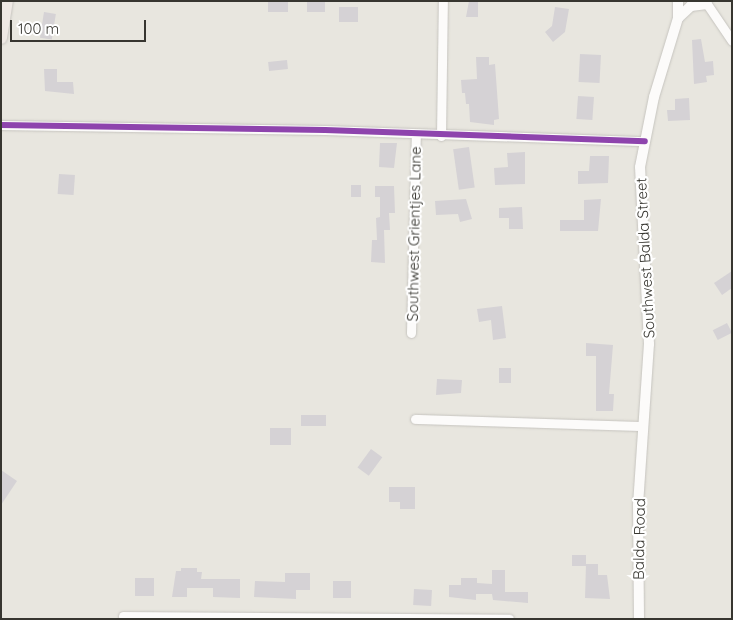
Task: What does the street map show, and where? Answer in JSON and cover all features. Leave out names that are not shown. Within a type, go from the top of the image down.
[{"type":"main road","points":[[1,38],[8,1]]},
{"type":"street","points":[[441,136],[443,1]]},
{"type":"street","name":"Southwest Balda Street","points":[[642,459],[649,344],[640,204],[640,167],[644,141],[678,18],[678,1]]},
{"type":"street","points":[[678,18],[691,6],[706,3],[732,41]]},
{"type":"street","points":[[1,125],[644,141]]},
{"type":"street","name":"Southwest Grientjes Lane","points":[[411,333],[416,134]]},
{"type":"street","points":[[414,419],[643,426]]},
{"type":"street","name":"Balda Road","points":[[639,619],[642,459]]},
{"type":"street","points":[[124,616],[509,619]]},
{"type":"building","points":[[268,1],[288,1],[288,12],[268,12]]},
{"type":"building","points":[[307,1],[325,1],[325,12],[307,12]]},
{"type":"building","points":[[469,1],[478,1],[478,17],[466,17]]},
{"type":"building","points":[[339,7],[358,7],[358,22],[339,22]]},
{"type":"building","points":[[555,7],[569,9],[565,32],[553,42],[545,32],[552,26]]},
{"type":"building","points":[[44,12],[56,14],[52,40],[40,38]]},
{"type":"building","points":[[701,39],[705,62],[713,61],[714,75],[706,76],[707,82],[694,84],[692,40]]},
{"type":"building","points":[[580,54],[601,55],[600,83],[579,82]]},
{"type":"building","points":[[476,57],[489,57],[489,65],[495,64],[499,119],[494,120],[494,125],[470,122],[469,104],[466,104],[465,93],[462,93],[461,80],[477,79]]},
{"type":"building","points":[[287,60],[288,69],[269,71],[268,62]]},
{"type":"building","points":[[44,69],[57,69],[57,82],[73,82],[74,94],[45,91]]},
{"type":"building","points":[[578,96],[594,97],[592,120],[576,119]]},
{"type":"building","points":[[689,98],[690,120],[668,121],[667,110],[675,110],[675,99]]},
{"type":"building","points":[[380,143],[397,143],[394,168],[379,167]]},
{"type":"building","points":[[469,147],[475,188],[459,190],[453,149]]},
{"type":"building","points":[[525,152],[525,184],[495,185],[494,168],[508,167],[507,153]]},
{"type":"building","points":[[590,156],[609,156],[608,183],[578,184],[578,171],[589,171]]},
{"type":"building","points":[[59,174],[75,175],[74,195],[58,194]]},
{"type":"building","points":[[351,185],[361,185],[361,197],[351,197]]},
{"type":"building","points":[[375,186],[394,186],[395,213],[389,213],[390,230],[384,230],[385,263],[371,262],[372,240],[377,240],[376,218],[380,217],[380,197],[375,197]]},
{"type":"building","points":[[466,199],[472,219],[460,222],[458,214],[436,215],[435,201]]},
{"type":"building","points":[[601,199],[598,231],[560,231],[560,220],[584,220],[584,200]]},
{"type":"building","points":[[522,207],[523,229],[509,229],[509,218],[499,218],[499,208]]},
{"type":"building","points":[[732,271],[732,288],[722,295],[714,283]]},
{"type":"building","points":[[502,306],[506,338],[493,340],[491,320],[479,322],[477,309]]},
{"type":"building","points":[[727,323],[732,333],[718,340],[713,330]]},
{"type":"building","points":[[586,343],[613,345],[609,394],[614,394],[613,411],[596,411],[596,356],[586,356]]},
{"type":"building","points":[[499,368],[511,368],[511,383],[499,383]]},
{"type":"building","points":[[437,379],[462,380],[461,393],[436,395]]},
{"type":"building","points":[[301,415],[326,415],[326,426],[301,426]]},
{"type":"building","points":[[270,428],[291,428],[291,445],[270,445]]},
{"type":"building","points":[[371,449],[382,457],[369,476],[357,468]]},
{"type":"building","points":[[1,470],[17,481],[1,505]]},
{"type":"building","points":[[389,487],[415,487],[415,509],[400,509],[400,502],[389,502]]},
{"type":"building","points":[[572,555],[586,555],[586,566],[572,566]]},
{"type":"building","points":[[586,564],[598,564],[598,575],[607,575],[610,599],[585,598]]},
{"type":"building","points":[[181,568],[197,568],[197,572],[202,572],[201,579],[240,579],[240,598],[213,597],[213,588],[187,588],[187,597],[172,597],[176,571],[181,571]]},
{"type":"building","points":[[492,570],[505,570],[505,592],[528,592],[528,603],[493,600],[492,594],[476,594],[476,600],[449,597],[449,585],[461,585],[461,578],[477,578],[477,583],[492,584]]},
{"type":"building","points":[[285,573],[310,573],[310,590],[296,590],[296,599],[254,597],[255,581],[285,582]]},
{"type":"building","points":[[135,578],[154,578],[154,596],[135,596]]},
{"type":"building","points":[[333,581],[351,581],[351,598],[333,598]]},
{"type":"building","points":[[414,589],[432,590],[431,606],[413,605]]},
{"type":"transit line","points":[[1,125],[325,130],[645,141]]}]
